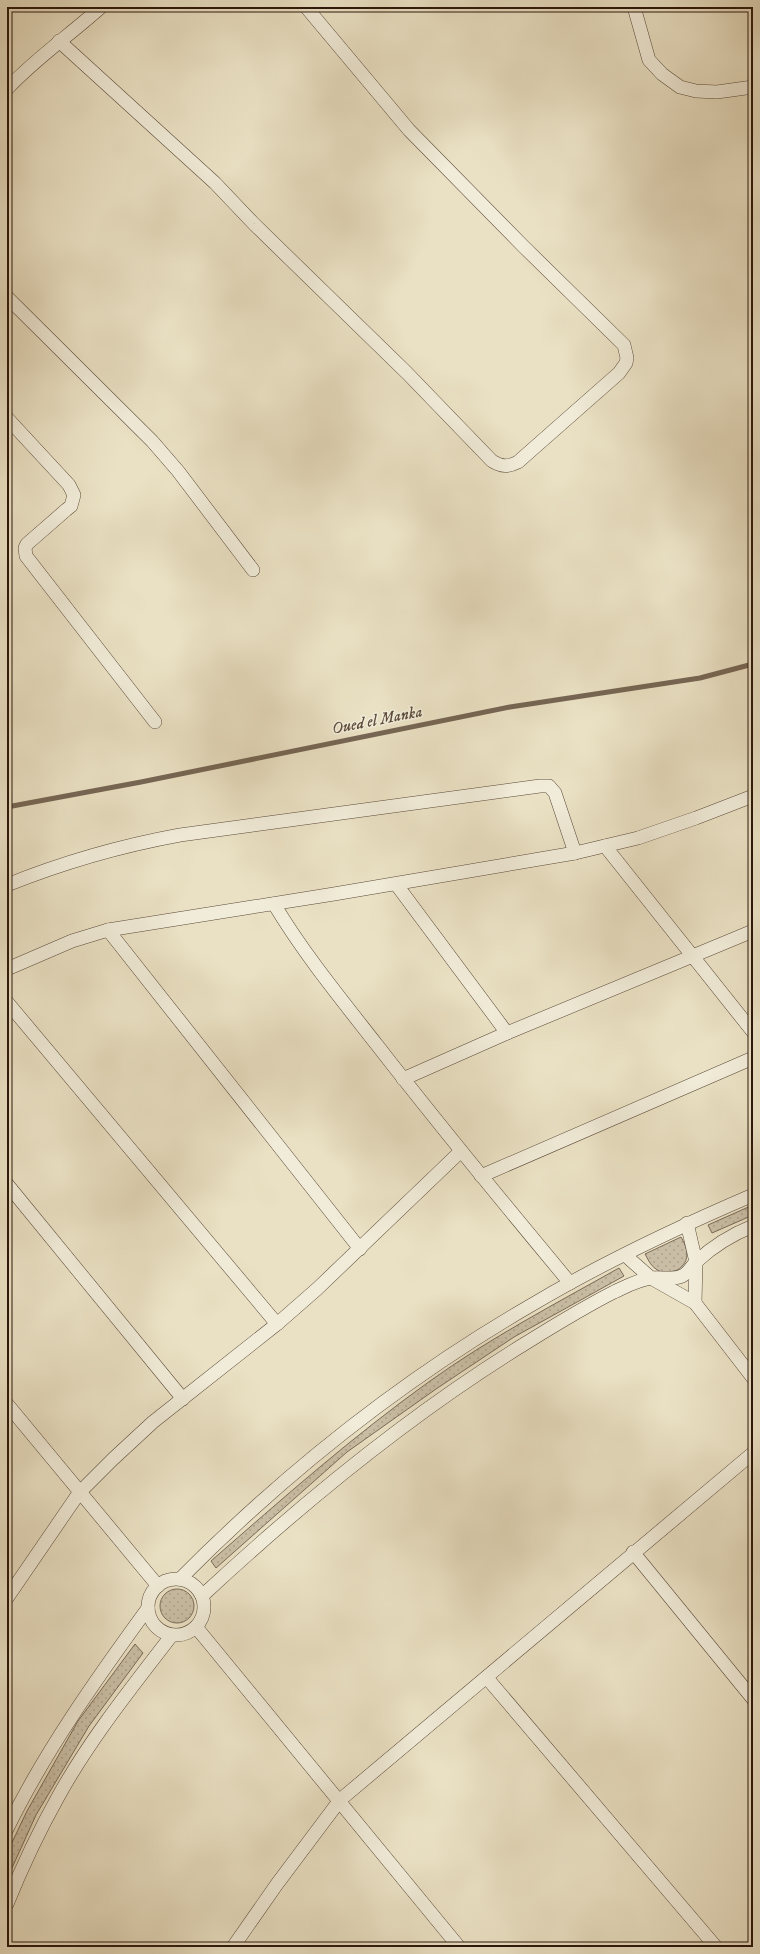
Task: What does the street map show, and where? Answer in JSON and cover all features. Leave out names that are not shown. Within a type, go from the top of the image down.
[{"type":"street","points":[[7,89],[41,56],[101,7]]},
{"type":"street","points":[[59,41],[214,183],[407,373],[492,461],[504,467],[512,465],[518,462],[570,418],[619,373],[627,358],[624,345],[620,339],[524,247],[409,130],[306,7]]},
{"type":"street","points":[[634,7],[649,60],[662,74],[680,87],[696,91],[717,92],[753,86]]},
{"type":"street","points":[[7,297],[152,441],[178,471],[253,570]]},
{"type":"street","points":[[7,418],[69,485],[74,495],[71,506],[27,544],[25,548],[26,556],[155,722]]},
{"type":"street","points":[[7,885],[65,862],[151,840],[540,786],[549,786],[556,793],[576,853]]},
{"type":"street","points":[[7,969],[72,941],[108,930],[396,884],[576,853],[638,838],[753,796]]},
{"type":"street","points":[[605,846],[753,1032]]},
{"type":"street","points":[[396,884],[507,1033]]},
{"type":"street","points":[[274,904],[313,963],[481,1176],[570,1283]]},
{"type":"street","points":[[108,930],[360,1249]]},
{"type":"street","points":[[403,1078],[507,1033],[753,931]]},
{"type":"street","points":[[7,1002],[277,1324]]},
{"type":"street","points":[[481,1176],[753,1058]]},
{"type":"street","points":[[7,1598],[80,1493],[131,1442],[277,1324],[360,1249],[461,1151]]},
{"type":"street","points":[[7,1184],[183,1399]]},
{"type":"street","points":[[180,1579],[252,1512],[357,1423],[437,1365],[521,1311],[570,1283],[687,1223],[753,1195]]},
{"type":"street","points":[[687,1223],[696,1262],[695,1303]]},
{"type":"street","points":[[202,1596],[276,1529],[328,1486],[406,1425],[472,1377],[594,1302],[628,1286],[651,1278],[674,1278],[682,1276],[696,1262],[733,1235],[753,1226]]},
{"type":"street","points":[[625,1255],[651,1278],[695,1303],[753,1378]]},
{"type":"street","points":[[7,1404],[158,1586]]},
{"type":"street","points":[[233,1947],[277,1884],[340,1800],[753,1453]]},
{"type":"street","points":[[634,1552],[753,1699]]},
{"type":"street","points":[[180,1579],[189,1582],[197,1588],[202,1596],[204,1607],[202,1618],[196,1627],[185,1634],[172,1635],[163,1632],[155,1626],[150,1618],[148,1608],[149,1600],[158,1586],[168,1580],[180,1579]]},
{"type":"street","points":[[7,1829],[29,1788],[73,1715],[148,1608]]},
{"type":"street","points":[[196,1627],[340,1800],[459,1947]]},
{"type":"street","points":[[7,1904],[40,1831],[70,1776],[108,1720],[172,1635]]},
{"type":"street","points":[[487,1678],[716,1947]]},
{"type":"shaded area","points":[[753,1205],[753,1215],[712,1233],[708,1225]]},
{"type":"shaded area","points":[[681,1237],[687,1253],[686,1260],[683,1265],[675,1271],[665,1273],[660,1272],[649,1262],[645,1254]]},
{"type":"shaded area","points":[[619,1268],[624,1276],[514,1337],[436,1389],[347,1452],[216,1568],[211,1561],[318,1468],[401,1402],[476,1350]]},
{"type":"shaded area","points":[[174,1589],[180,1589],[189,1594],[193,1600],[193,1612],[189,1618],[180,1623],[174,1623],[165,1618],[160,1609],[160,1603],[165,1594]]},
{"type":"shaded area","points":[[135,1644],[143,1653],[89,1726],[36,1815],[7,1879],[7,1853],[27,1811],[78,1721]]},
{"type":"waterway","name":"Oued el Manka","points":[[7,807],[141,782],[510,707],[700,678],[753,664]]}]
